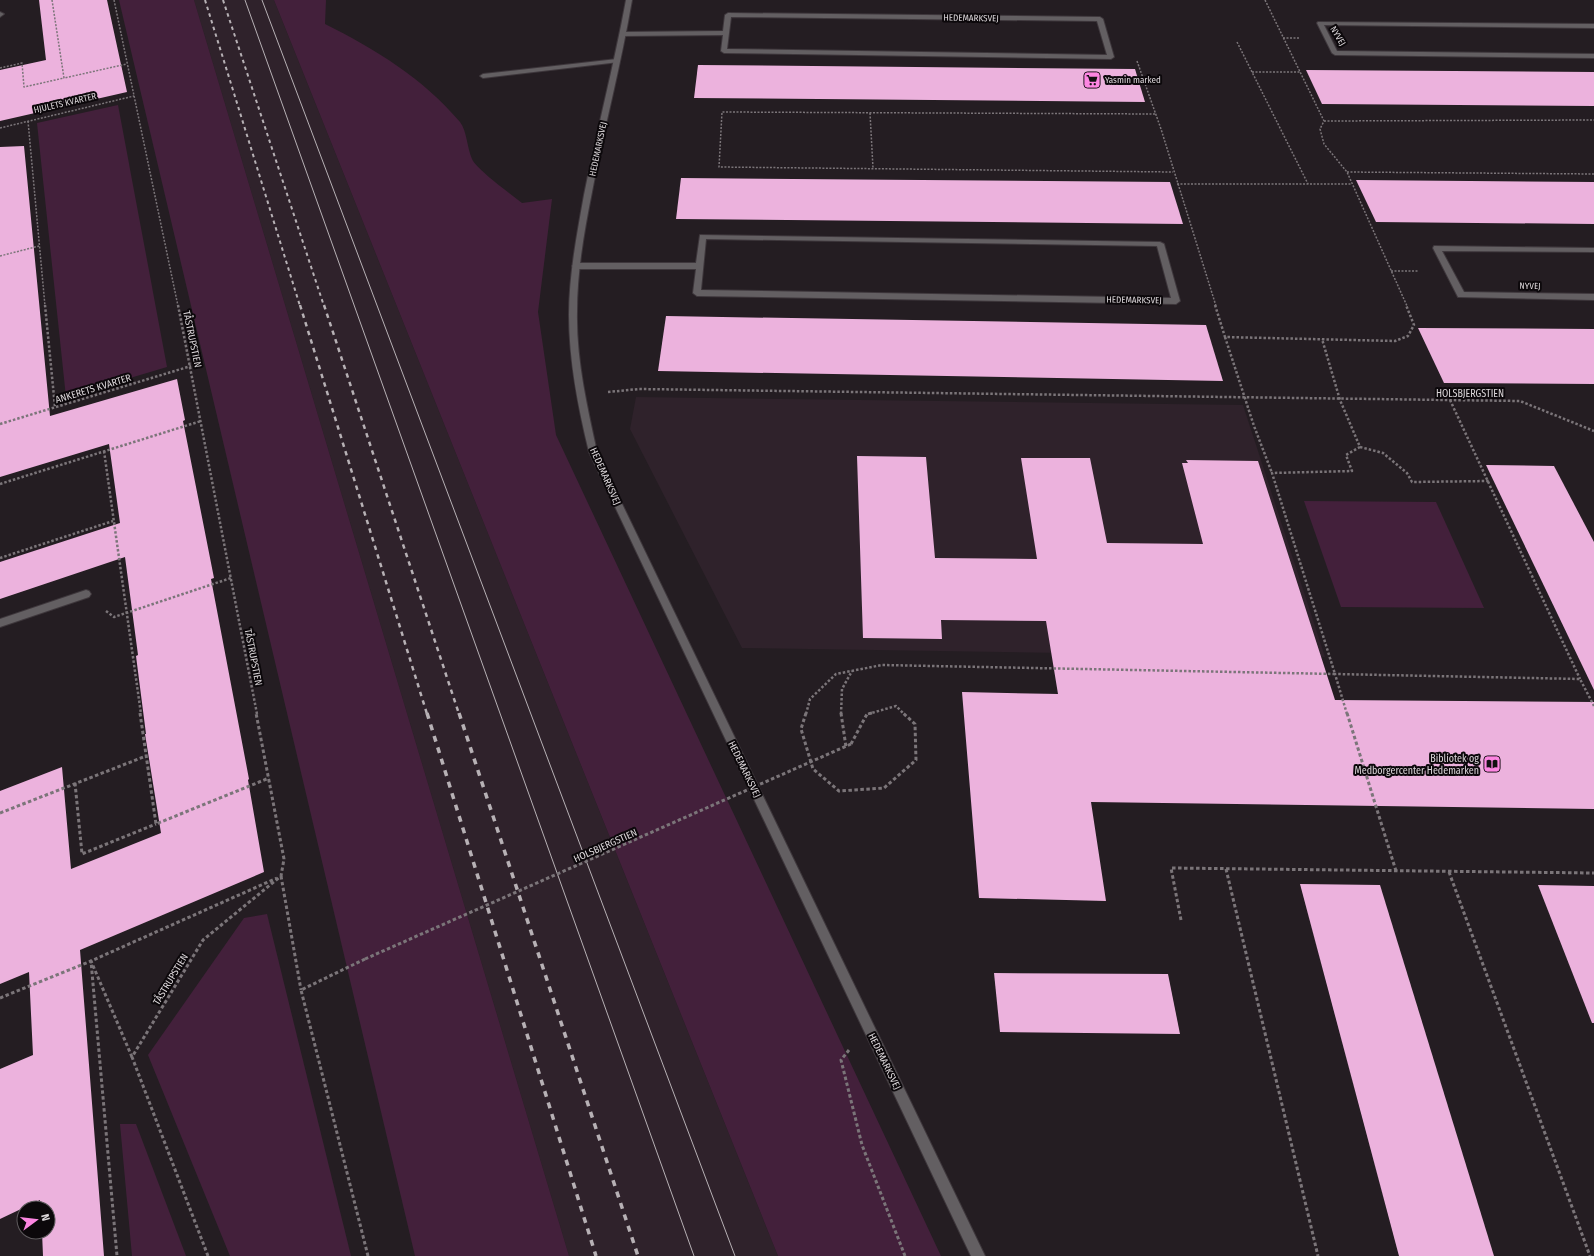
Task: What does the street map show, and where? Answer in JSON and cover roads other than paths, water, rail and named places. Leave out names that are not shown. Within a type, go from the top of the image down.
[{"type":"street","name":"HEDEMARKSVEJ","points":[[629,0],[624,34],[585,204],[576,266],[573,323],[580,394],[593,452],[978,1256]]},
{"type":"street","name":"HEDEMARKSVEJ","points":[[728,15],[1100,20],[1111,56],[724,51],[726,33],[728,15]]},
{"type":"street","name":"NYVEJ","points":[[1594,26],[1320,23],[1335,53],[1594,56]]},
{"type":"street","points":[[624,34],[726,33]]},
{"type":"street","points":[[483,76],[617,61]]},
{"type":"street","name":"HEDEMARKSVEJ","points":[[703,237],[1160,244],[1176,301],[697,293],[700,266],[703,237]]},
{"type":"street","name":"NYVEJ","points":[[1594,250],[1436,248],[1461,295],[1594,297]]},
{"type":"street","points":[[576,266],[700,266]]},
{"type":"street","points":[[0,623],[86,594]]},
{"type":"tram line","points":[[245,0],[694,1256]]},
{"type":"tram line","points":[[262,0],[735,1256]]},
{"type":"railway","points":[[205,0],[300,306]]},
{"type":"railway","points":[[223,0],[324,306]]},
{"type":"railway","points":[[300,305],[427,714]]},
{"type":"railway","points":[[324,305],[459,714]]},
{"type":"railway","points":[[427,713],[596,1256]]},
{"type":"railway","points":[[459,713],[638,1256]]},
{"type":"place","name":"Yasmin marked","points":[[1092,80]]},
{"type":"place","name":"Bibliotek og Medborgercenter Hedemarken","points":[[1492,764]]}]
